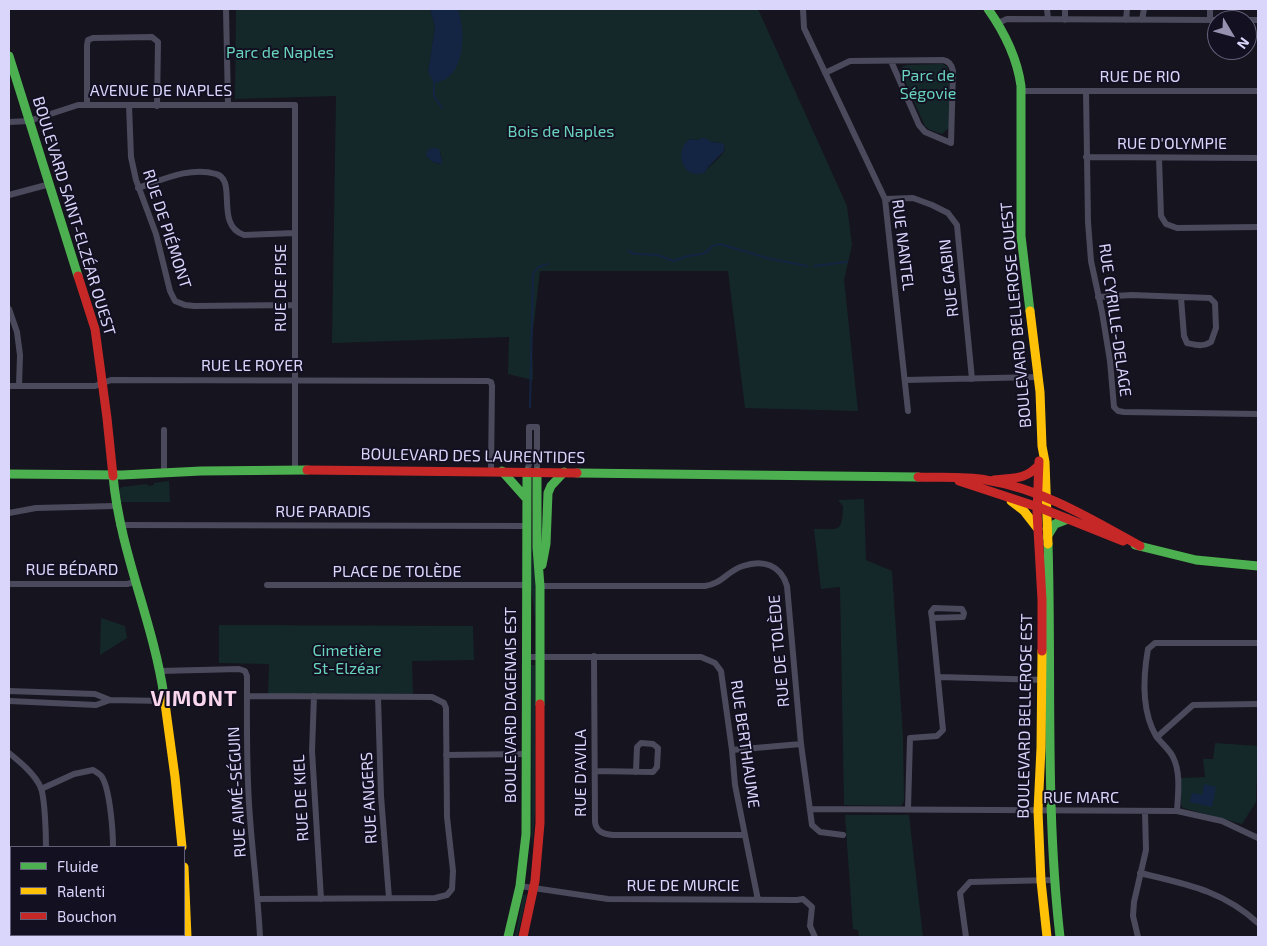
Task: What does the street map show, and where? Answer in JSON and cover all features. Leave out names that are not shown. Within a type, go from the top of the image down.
[{"type":"main road","name":"BOULEVARD BELLEROSE OUEST","points":[[988,9],[998,23],[1013,52],[1020,76],[1020,224],[1038,377],[1042,446],[1045,462],[1042,497]]},
{"type":"main road","name":"BOULEVARD SAINT-ELZÉAR OUEST","points":[[9,56],[95,329],[103,384],[115,506],[160,671],[182,846]]},
{"type":"main road","name":"BOULEVARD BELLEROSE OUEST","points":[[1042,446],[1039,465],[1042,497]]},
{"type":"main road","points":[[991,481],[1026,477],[1039,465]]},
{"type":"main road","name":"BOULEVARD DES LAURENTIDES","points":[[9,474],[112,475],[164,472],[295,470],[971,478],[991,481],[1042,497],[1103,523],[1140,546]]},
{"type":"main road","points":[[502,471],[526,498]]},
{"type":"main road","name":"BOULEVARD DAGENAIS EST","points":[[508,937],[520,886],[525,843],[527,472]]},
{"type":"main road","name":"BOULEVARD DAGENAIS EST","points":[[523,937],[534,888],[540,823],[540,582],[537,548],[537,472]]},
{"type":"main road","points":[[540,582],[546,544],[548,495],[551,486],[564,472]]},
{"type":"main road","name":"BOULEVARD DES LAURENTIDES","points":[[937,477],[964,482],[1002,494],[1042,508],[1099,532],[1194,561],[1258,566]]},
{"type":"main road","points":[[1002,494],[1023,510],[1038,529]]},
{"type":"main road","name":"BOULEVARD BELLEROSE EST","points":[[1042,497],[1038,529],[1053,880],[1060,937]]},
{"type":"main road","name":"BOULEVARD BELLEROSE EST","points":[[1042,508],[1048,537],[1045,680],[1038,811],[1041,881],[1048,937]]},
{"type":"main road","points":[[1048,537],[1055,524],[1068,519]]},
{"type":"main road","points":[[185,925],[187,937]]},
{"type":"street","points":[[226,9],[228,105]]},
{"type":"street","name":"RUE NANTEL","points":[[803,9],[804,28],[885,199],[908,411]]},
{"type":"street","points":[[1047,9],[1048,19]]},
{"type":"street","points":[[1065,9],[1065,20]]},
{"type":"street","points":[[1126,20],[1127,9]]},
{"type":"street","points":[[1142,20],[1144,9]]},
{"type":"street","points":[[998,23],[1007,19],[1207,20]]},
{"type":"street","points":[[87,105],[88,40],[93,38],[152,37],[158,42],[157,106]]},
{"type":"street","points":[[825,73],[850,62],[890,61],[944,60],[950,64],[953,75],[951,143],[925,132],[919,125],[890,61]]},
{"type":"street","name":"RUE DE RIO","points":[[1021,90],[1258,91]]},
{"type":"street","name":"RUE CYRILLE-DELAGE","points":[[1086,91],[1086,158],[1090,251],[1110,361],[1113,404],[1117,410],[1124,412],[1258,414]]},
{"type":"street","name":"AVENUE DE NAPLES","points":[[9,122],[29,121],[71,107],[87,105],[295,105]]},
{"type":"street","name":"RUE DE PIÉMONT","points":[[129,105],[131,157],[138,188],[156,234],[170,291],[176,301],[194,306],[295,305]]},
{"type":"street","name":"RUE DE PISE","points":[[295,105],[295,470]]},
{"type":"street","name":"RUE D'OLYMPIE","points":[[1086,158],[1258,158]]},
{"type":"street","points":[[1159,158],[1161,216],[1166,224],[1177,228],[1258,227]]},
{"type":"street","points":[[138,188],[178,174],[198,172],[217,174],[222,177],[225,184],[229,225],[236,232],[244,235],[295,234]]},
{"type":"street","points":[[9,196],[50,184]]},
{"type":"street","name":"RUE GABIN","points":[[885,199],[913,198],[932,204],[948,213],[957,225],[972,379]]},
{"type":"street","points":[[1098,297],[1132,295],[1210,298],[1215,303],[1216,328],[1212,342],[1199,346],[1187,343],[1184,336],[1181,298]]},
{"type":"street","points":[[9,309],[17,332],[20,354],[19,386]]},
{"type":"street","points":[[906,380],[1038,377]]},
{"type":"street","name":"RUE LE ROYER","points":[[9,386],[95,386],[111,380],[491,382],[491,471]]},
{"type":"street","points":[[527,472],[529,464],[529,427],[537,427],[537,472]]},
{"type":"street","points":[[164,430],[164,472]]},
{"type":"street","points":[[9,513],[36,508],[115,506]]},
{"type":"street","name":"RUE PARADIS","points":[[119,526],[526,526]]},
{"type":"street","name":"RUE DE TOLÈDE","points":[[540,582],[705,586],[714,585],[743,566],[755,564],[775,566],[782,574],[787,586],[801,744],[812,825],[820,832],[843,835]]},
{"type":"street","name":"RUE BÉDARD","points":[[9,584],[127,584],[135,582]]},
{"type":"street","name":"PLACE DE TOLÈDE","points":[[267,585],[526,585]]},
{"type":"street","points":[[908,810],[910,738],[937,736],[943,730],[932,618]]},
{"type":"street","points":[[1177,811],[1178,779],[1173,757],[1157,737],[1147,718],[1145,709],[1148,648],[1156,643],[1258,643]]},
{"type":"street","name":"RUE D'AVILA","points":[[594,656],[595,822],[597,830],[613,835],[744,835]]},
{"type":"street","name":"RUE BERTHIAUME","points":[[526,657],[701,657],[715,663],[721,671],[735,785],[758,900]]},
{"type":"street","name":"RUE AIMÉ-SÉGUIN","points":[[160,671],[239,669],[245,671],[247,676],[247,762],[260,937]]},
{"type":"street","points":[[939,677],[1045,680]]},
{"type":"street","points":[[9,691],[95,694],[110,700]]},
{"type":"street","points":[[247,696],[432,697],[444,703],[446,708],[448,818],[453,871],[452,889],[447,895],[435,898],[258,899]]},
{"type":"street","name":"RUE DE KIEL","points":[[314,696],[312,751],[321,899]]},
{"type":"street","name":"RUE ANGERS","points":[[378,697],[381,796],[389,898]]},
{"type":"street","points":[[9,702],[96,705],[110,700],[164,701]]},
{"type":"street","points":[[1157,737],[1193,705],[1258,704]]},
{"type":"street","points":[[595,772],[636,772],[654,772],[657,767],[658,748],[653,744],[641,743],[637,747],[636,772]]},
{"type":"street","points":[[732,750],[801,744]]},
{"type":"street","points":[[9,753],[21,763],[41,789],[46,846]]},
{"type":"street","points":[[446,755],[526,754]]},
{"type":"street","points":[[41,789],[74,774],[93,770],[102,776],[106,788],[113,846]]},
{"type":"street","name":"RUE MARC","points":[[810,809],[1177,811],[1222,821],[1258,838]]},
{"type":"street","points":[[1138,937],[1133,916],[1134,902],[1146,850],[1146,812]]},
{"type":"street","points":[[1140,873],[1209,891],[1243,909],[1258,923]]},
{"type":"street","points":[[966,937],[960,893],[970,882],[1053,880]]},
{"type":"street","name":"RUE DE MURCIE","points":[[520,886],[608,900],[803,899],[812,907],[810,926],[815,937]]},
{"type":"street","points":[[95,936],[157,937]]},
{"type":"green space","name":"Bois de Naples","points":[[236,9],[430,9],[435,27],[428,72],[462,32],[458,9],[758,9],[847,206],[852,245],[844,280],[858,411],[745,408],[728,271],[540,271],[532,339],[533,380],[508,374],[509,337],[332,343],[336,96],[235,99]],"holes":[[[702,138],[711,142],[722,143],[725,149],[721,156],[704,173],[684,166],[682,159],[684,148],[690,139],[698,140]],[[440,152],[442,161],[439,164],[426,156]]]},
{"type":"green space","name":"Parc de Ségovie","points":[[943,64],[949,72],[949,128],[942,134],[925,126],[900,70],[907,65]]},
{"type":"green space","points":[[169,481],[170,502],[120,502],[122,497],[119,490],[122,487],[147,484],[148,486],[154,485],[154,483]]},
{"type":"green space","points":[[864,499],[866,560],[892,571],[903,736],[904,801],[901,806],[844,805],[840,587],[821,589],[814,529],[838,528],[842,521],[843,506],[838,500]]},
{"type":"green space","points":[[531,546],[535,575],[535,619],[531,587]]},
{"type":"green space","points":[[101,618],[125,626],[127,638],[100,655]]},
{"type":"green space","name":"Cimetière St-Elzéar","points":[[219,625],[473,626],[474,660],[412,661],[413,695],[268,694],[269,664],[219,663]]},
{"type":"green space","points":[[531,665],[535,665],[535,811],[532,852]]},
{"type":"green space","points":[[1215,743],[1258,746],[1256,802],[1242,824],[1183,808],[1181,805],[1181,778],[1205,777],[1203,759],[1213,759]]},
{"type":"green space","points":[[845,815],[909,815],[923,937],[859,937],[858,930],[853,929]]},
{"type":"green space","points":[[523,895],[527,895],[517,937],[515,937]]},
{"type":"water","points":[[430,9],[458,9],[462,30],[461,54],[458,64],[445,80],[434,83],[428,72],[435,27]]},
{"type":"water","points":[[702,138],[711,142],[722,143],[724,151],[704,173],[696,174],[685,168],[681,156],[682,150],[690,139],[698,140]]},
{"type":"water","points":[[431,148],[439,150],[441,164],[433,162],[426,156],[427,151]]},
{"type":"water","points":[[1204,784],[1216,787],[1212,807],[1190,802],[1192,793],[1202,795]]},
{"type":"waterway","points":[[434,83],[434,96],[442,108]]},
{"type":"waterway","points":[[628,251],[635,254],[658,255],[673,261],[702,254],[707,252],[712,246],[720,244],[771,259],[807,266]]},
{"type":"waterway","points":[[814,266],[847,262]]},
{"type":"waterway","points":[[530,407],[533,275],[539,267],[548,264]]},
{"type":"traffic: fast","points":[[988,9],[1000,27],[1009,46],[1017,65],[1021,86],[1021,236],[1030,311]]},
{"type":"traffic: fast","points":[[9,56],[78,276]]},
{"type":"traffic: fast","points":[[9,474],[122,475],[201,471],[307,470]]},
{"type":"traffic: fast","points":[[502,471],[526,498]]},
{"type":"traffic: fast","points":[[508,937],[520,886],[526,834],[527,472]]},
{"type":"traffic: fast","points":[[537,472],[537,548],[540,586],[540,704]]},
{"type":"traffic: fast","points":[[542,565],[546,544],[548,493],[551,486],[564,472]]},
{"type":"traffic: fast","points":[[577,473],[918,477]]},
{"type":"traffic: fast","points":[[113,476],[122,532],[159,668],[164,696]]},
{"type":"traffic: fast","points":[[1047,537],[1055,524],[1068,519]]},
{"type":"traffic: fast","points":[[1048,544],[1052,839],[1060,937]]},
{"type":"traffic: fast","points":[[1135,545],[1196,560],[1258,566]]},
{"type":"traffic: slow","points":[[1030,311],[1040,392],[1048,544]]},
{"type":"traffic: slow","points":[[1011,501],[1024,511],[1038,529]]},
{"type":"traffic: slow","points":[[1042,651],[1038,811],[1041,881],[1047,937]]},
{"type":"traffic: slow","points":[[164,696],[182,846]]},
{"type":"traffic: slow","points":[[185,890],[187,937]]},
{"type":"traffic: jam","points":[[78,276],[95,329],[113,476]]},
{"type":"traffic: jam","points":[[1039,461],[1037,512],[1042,600],[1042,651]]},
{"type":"traffic: jam","points":[[994,480],[1023,476],[1039,465]]},
{"type":"traffic: jam","points":[[307,470],[577,473]]},
{"type":"traffic: jam","points":[[918,477],[978,479],[1027,490],[1066,506],[1140,546]]},
{"type":"traffic: jam","points":[[959,481],[1038,507],[1123,541]]},
{"type":"traffic: jam","points":[[523,937],[535,881],[540,823],[540,704]]},
{"type":"district","name":"VIMONT","points":[[194,699]]},
{"type":"park label","name":"Parc de Naples","points":[[280,53]]}]
